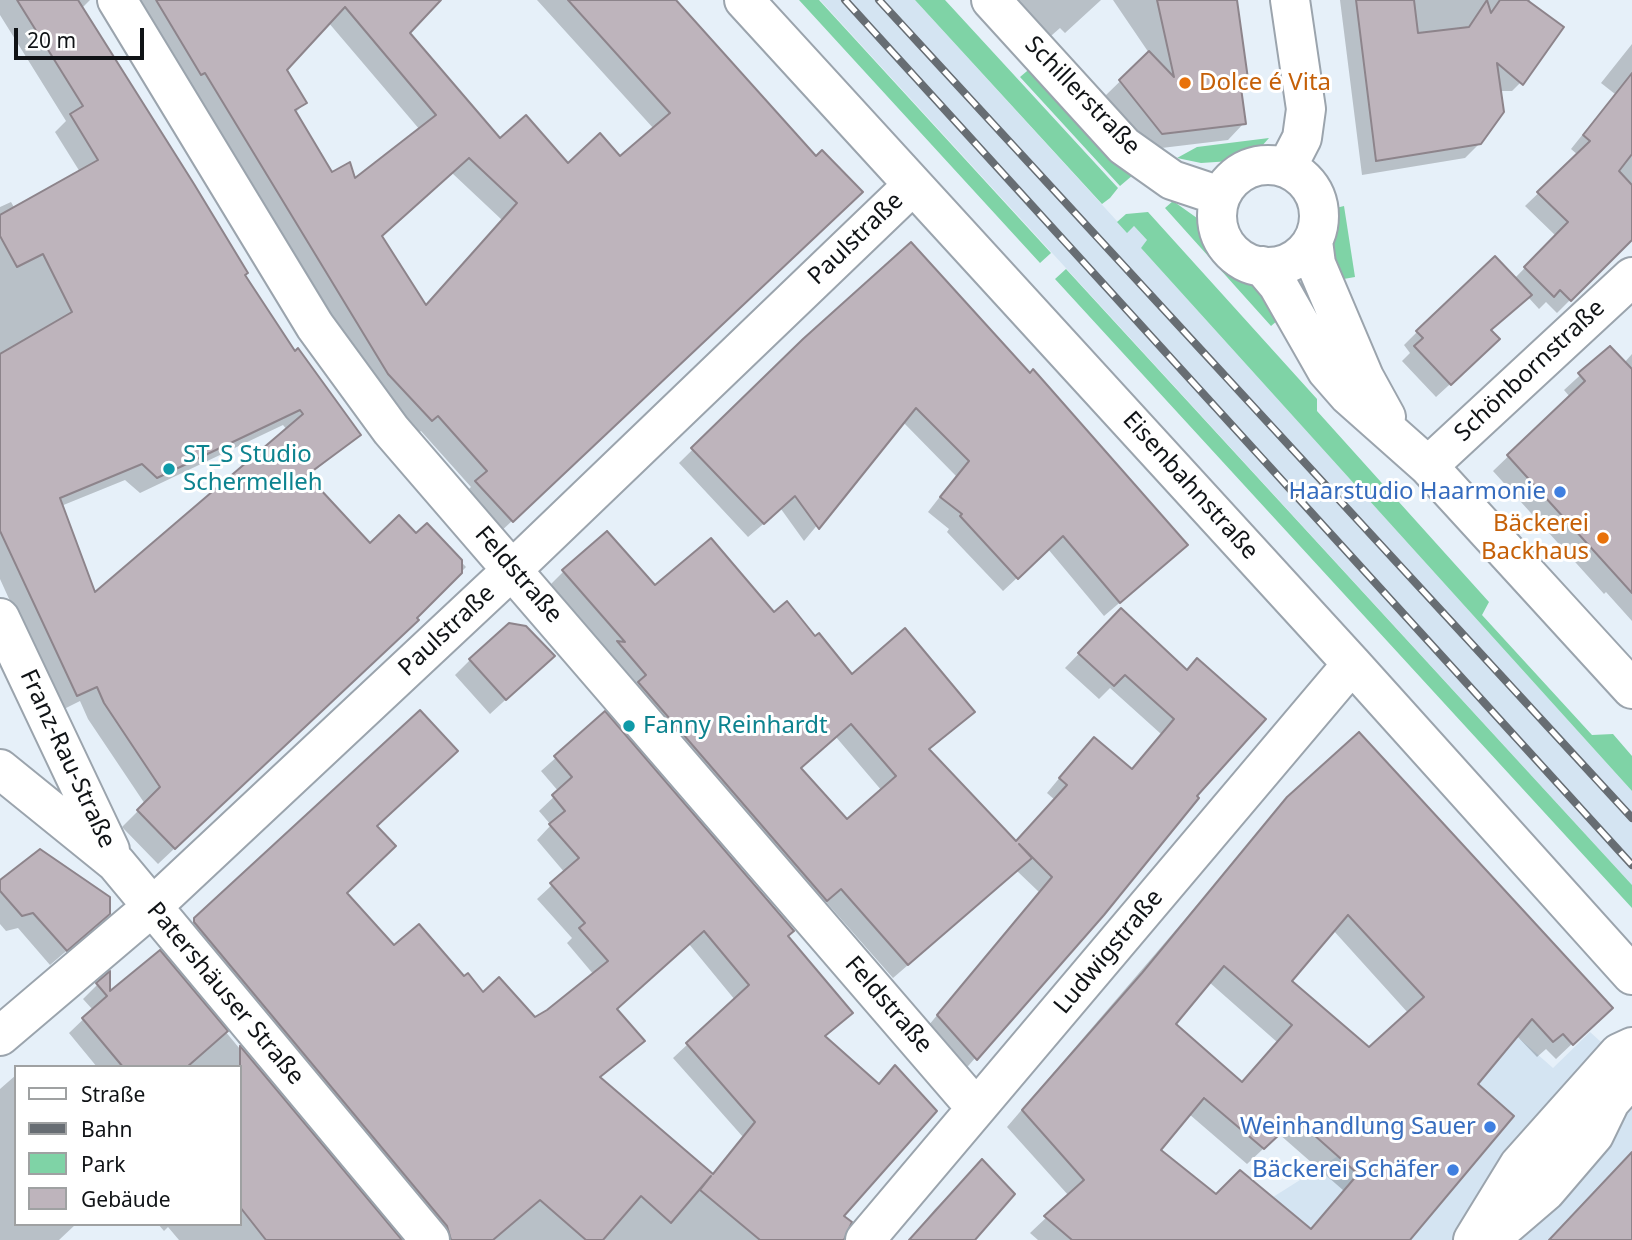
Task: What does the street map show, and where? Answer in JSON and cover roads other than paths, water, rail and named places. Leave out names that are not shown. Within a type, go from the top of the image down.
[{"type":"street","name":"Feldstraße","points":[[117,0],[315,326],[391,430],[976,1108]]},
{"type":"street","name":"Eisenbahnstraße","points":[[744,0],[1352,664],[1632,975]]},
{"type":"street","name":"Schillerstraße","points":[[991,0],[1124,146],[1172,180],[1220,196]]},
{"type":"street","points":[[1287,167],[1301,138],[1306,109],[1290,0]]},
{"type":"street","points":[[1313,241],[1292,261],[1262,266],[1246,262],[1232,253],[1222,239],[1217,223],[1220,196],[1231,179],[1245,169],[1268,164],[1287,167],[1300,175],[1313,190],[1320,212],[1313,241],[1316,264],[1364,377],[1395,434]]},
{"type":"street","name":"Paulstraße","points":[[0,1037],[153,906],[513,569],[913,185]]},
{"type":"street","points":[[1262,266],[1278,285],[1327,371],[1348,395],[1395,434],[1427,466],[1632,689]]},
{"type":"street","name":"Schönbornstraße","points":[[1427,466],[1632,277]]},
{"type":"street","name":"Franz-Rau-Straße","points":[[0,618],[116,863]]},
{"type":"street","name":"Ludwigstraße","points":[[864,1240],[1352,664]]},
{"type":"street","name":"Patershäuser Straße","points":[[0,769],[116,863],[430,1240]]},
{"type":"street","points":[[1473,1240],[1519,1165],[1619,1053],[1632,1047]]},
{"type":"street","points":[[1489,1240],[1546,1191],[1594,1135],[1610,1102],[1632,1077]]},
{"type":"railway","points":[[845,0],[1632,865]]},
{"type":"railway","points":[[879,0],[1632,818]]},
{"type":"place","name":"Dolce é Vita","points":[[1185,83]]},
{"type":"place","name":"ST_S Studio Schermelleh","points":[[169,469]]},
{"type":"place","name":"Haarstudio Haarmonie","points":[[1560,492]]},
{"type":"place","name":"Bäckerei Backhaus","points":[[1603,538]]},
{"type":"place","name":"Fanny Reinhardt","points":[[629,726]]},
{"type":"place","name":"Weinhandlung Sauer","points":[[1490,1127]]},
{"type":"place","name":"Bäckerei Schäfer","points":[[1453,1170]]}]
